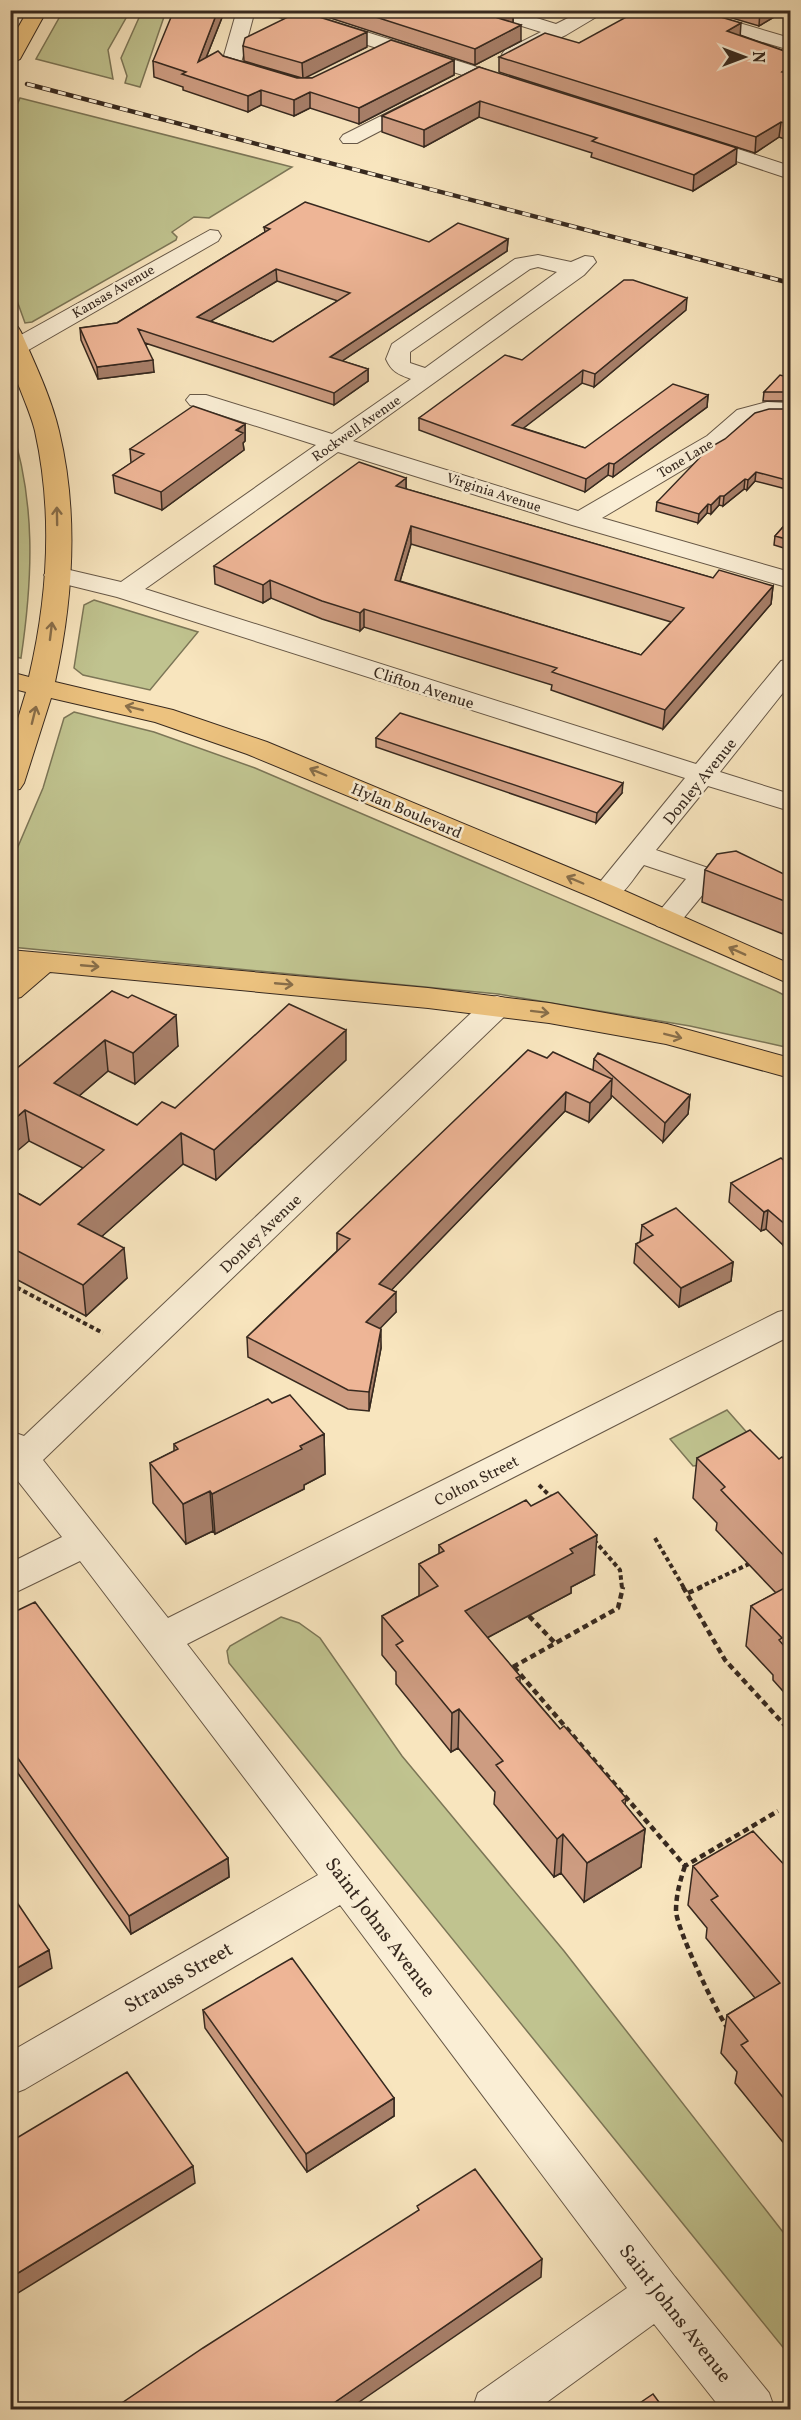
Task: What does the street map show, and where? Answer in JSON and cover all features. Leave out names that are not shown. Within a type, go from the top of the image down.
[{"type":"main road","points":[[15,51],[38,10]]},
{"type":"main road","points":[[10,783],[30,730],[41,686],[50,644],[57,574],[57,506],[52,455],[40,408],[14,339]]},
{"type":"main road","name":"Hylan Boulevard","points":[[10,680],[163,716],[224,735],[606,893],[790,975]]},
{"type":"main road","points":[[10,959],[497,1006],[667,1034],[790,1068]]},
{"type":"main road","points":[[10,990],[44,962]]},
{"type":"street","points":[[246,10],[231,66],[284,82]]},
{"type":"street","points":[[490,10],[559,31]]},
{"type":"street","points":[[455,84],[599,10]]},
{"type":"street","points":[[673,10],[790,44]]},
{"type":"street","points":[[286,12],[527,89]]},
{"type":"street","points":[[370,56],[390,46]]},
{"type":"street","points":[[350,139],[434,95]]},
{"type":"street","points":[[674,135],[790,173]]},
{"type":"street","name":"Kansas Avenue","points":[[14,339],[210,236]]},
{"type":"street","name":"Rockwell Avenue","points":[[125,591],[428,377],[581,266],[538,261],[524,264],[400,349],[397,359],[401,367],[428,377]]},
{"type":"street","name":"Virginia Avenue","points":[[198,400],[336,441],[581,520],[790,580]]},
{"type":"street","name":"Tone Lane","points":[[581,520],[715,441],[745,415],[767,409],[790,410]]},
{"type":"street","name":"Clifton Avenue","points":[[57,574],[125,591],[790,803]]},
{"type":"street","name":"Donley Avenue","points":[[606,893],[704,776],[790,667]]},
{"type":"street","points":[[639,854],[716,874],[667,920]]},
{"type":"street","name":"Donley Avenue","points":[[16,1451],[497,1006]]},
{"type":"street","name":"Colton Street","points":[[162,1639],[790,1321]]},
{"type":"street","name":"Saint Johns Avenue","points":[[16,1451],[162,1639],[659,2293],[752,2409]]},
{"type":"street","points":[[10,1580],[85,1542]]},
{"type":"street","name":"Strauss Street","points":[[10,2074],[346,1880]]},
{"type":"street","points":[[495,2409],[659,2293]]},
{"type":"path","points":[[10,1284],[105,1334]]},
{"type":"path","points":[[538,1484],[554,1500]]},
{"type":"path","points":[[506,1671],[616,1611],[623,1575],[621,1568],[586,1532]]},
{"type":"path","points":[[655,1538],[725,1660],[790,1731]]},
{"type":"path","points":[[688,1593],[749,1564]]},
{"type":"path","points":[[529,1616],[556,1644]]},
{"type":"path","points":[[514,1667],[685,1866]]},
{"type":"path","points":[[608,1792],[616,1788]]},
{"type":"path","points":[[730,2032],[715,2009],[676,1914],[677,1891],[685,1866],[778,1811]]},
{"type":"path","points":[[747,1830],[754,1838]]},
{"type":"green space","points":[[63,11],[130,11],[108,50],[113,79],[36,59]]},
{"type":"green space","points":[[142,11],[166,11],[140,87],[125,83],[127,76],[121,58]]},
{"type":"green space","points":[[20,98],[292,167],[209,218],[194,217],[172,232],[177,237],[176,240],[32,322],[25,323],[11,284],[10,121]]},
{"type":"green space","points":[[10,423],[24,481],[30,539],[28,598],[21,658],[10,656]]},
{"type":"green space","points":[[94,600],[198,632],[150,690],[83,675],[74,668],[84,605]]},
{"type":"green space","points":[[74,712],[154,732],[255,768],[776,991],[790,998],[790,1048],[690,1026],[498,994],[11,947],[11,863],[43,788],[64,718]]},
{"type":"green space","points":[[727,1410],[750,1436],[721,1463],[693,1466],[670,1439]]},
{"type":"green space","points":[[281,1617],[299,1623],[320,1638],[402,1756],[564,1951],[790,2241],[790,2356],[229,1663],[227,1651],[230,1646]]},
{"type":"building","points":[[174,10],[218,10],[198,62],[218,51],[223,56],[297,78],[312,78],[391,40],[454,60],[359,108],[310,92],[294,100],[261,90],[248,96],[182,74],[186,72],[153,61]]},
{"type":"building","points":[[354,10],[512,10],[498,18],[521,25],[475,49]]},
{"type":"building","points":[[639,10],[658,10],[669,14],[676,10],[697,10],[741,23],[727,31],[790,53],[790,66],[782,72],[790,74],[790,125],[781,122],[756,137],[499,57],[545,33],[579,43]]},
{"type":"building","points":[[300,11],[367,32],[302,63],[243,46],[245,38]]},
{"type":"building","points":[[479,67],[737,148],[694,175],[592,141],[597,138],[480,101],[424,130],[382,116]]},
{"type":"building","points":[[305,202],[429,242],[458,223],[508,239],[330,357],[368,369],[334,393],[138,329],[153,360],[97,367],[80,328],[117,323],[270,229],[264,227]],"holes":[[[276,269],[350,293],[273,342],[197,317]]]},
{"type":"building","points":[[624,280],[633,280],[687,298],[595,374],[583,370],[512,425],[585,448],[673,384],[708,395],[614,464],[609,463],[586,479],[419,418],[505,355],[522,360]]},
{"type":"building","points":[[790,373],[790,392],[764,392],[780,375],[787,377]]},
{"type":"building","points":[[193,406],[245,424],[236,430],[243,433],[161,492],[113,475],[144,454],[130,449]]},
{"type":"building","points":[[769,409],[790,409],[790,481],[756,472],[724,496],[720,496],[711,505],[708,504],[699,514],[657,502],[709,448],[725,439],[755,413]]},
{"type":"building","points":[[359,462],[406,478],[396,486],[713,578],[719,570],[773,586],[665,710],[552,672],[557,668],[364,609],[360,613],[322,601],[270,580],[263,585],[214,566]],"holes":[[[411,526],[684,608],[641,655],[395,580]]]},
{"type":"building","points":[[790,519],[790,540],[775,536]]},
{"type":"building","points":[[400,713],[623,783],[597,813],[376,738]]},
{"type":"building","points":[[736,851],[790,877],[790,894],[787,902],[705,870],[717,854]]},
{"type":"building","points":[[112,991],[128,998],[132,995],[176,1015],[133,1053],[105,1040],[54,1083],[137,1125],[162,1102],[175,1108],[289,1004],[346,1030],[214,1150],[181,1133],[78,1224],[124,1248],[83,1285],[10,1247],[10,1189],[40,1205],[104,1150],[25,1110],[10,1123],[10,1074]]},
{"type":"building","points":[[528,1050],[547,1058],[553,1052],[612,1079],[590,1103],[566,1092],[379,1284],[396,1292],[366,1322],[381,1329],[369,1392],[348,1390],[247,1337],[350,1239],[337,1233]]},
{"type":"building","points":[[598,1053],[690,1095],[665,1123],[594,1059]]},
{"type":"building","points":[[781,1158],[790,1166],[790,1223],[786,1225],[768,1210],[764,1212],[731,1183]]},
{"type":"building","points":[[676,1208],[733,1262],[681,1288],[636,1244],[653,1235],[642,1225]]},
{"type":"building","points":[[290,1395],[324,1434],[300,1446],[302,1449],[212,1494],[210,1491],[183,1504],[150,1463],[178,1449],[174,1444],[268,1399],[272,1403]]},
{"type":"building","points":[[750,1430],[779,1459],[782,1457],[790,1465],[790,1562],[721,1490],[725,1487],[697,1458]]},
{"type":"building","points":[[558,1492],[597,1535],[570,1549],[573,1553],[465,1611],[520,1676],[516,1678],[560,1729],[564,1726],[626,1798],[622,1801],[645,1829],[587,1863],[563,1834],[557,1839],[496,1765],[503,1761],[459,1709],[452,1713],[396,1645],[403,1641],[382,1616],[438,1586],[419,1564],[444,1551],[439,1545],[526,1500],[531,1506]]},
{"type":"building","points":[[790,1585],[790,1653],[779,1640],[782,1638],[751,1606]]},
{"type":"building","points":[[35,1602],[228,1858],[129,1916],[10,1747],[10,1614]]},
{"type":"building","points":[[753,1831],[790,1871],[790,2106],[741,2045],[748,2041],[727,2015],[780,1983],[711,1900],[718,1896],[693,1866]]},
{"type":"building","points":[[10,1892],[49,1950],[10,1972]]},
{"type":"building","points":[[292,1958],[394,2098],[306,2154],[203,2010]]},
{"type":"building","points":[[127,2072],[193,2166],[10,2278],[10,2142]]},
{"type":"building","points":[[475,2169],[542,2259],[325,2409],[113,2409],[203,2348],[419,2210],[417,2206]]},
{"type":"building","points":[[653,2394],[664,2409],[631,2409]]},
{"type":"railway","points":[[27,84],[790,283]]}]
